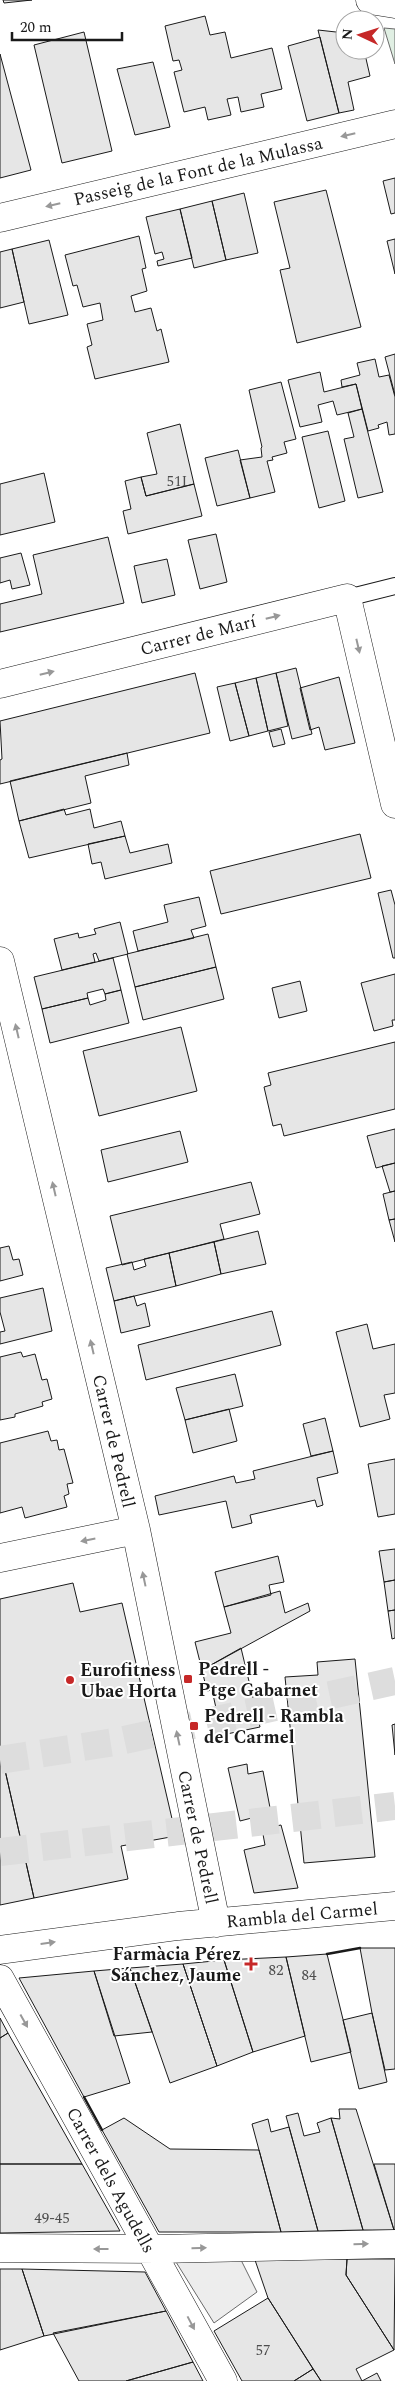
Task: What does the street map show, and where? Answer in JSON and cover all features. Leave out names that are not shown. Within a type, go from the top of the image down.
[{"type":"street","points":[[370,0],[395,4]]},
{"type":"street","name":"Passeig de la Font de la Mulassa","points":[[0,218],[395,124]]},
{"type":"street","points":[[347,598],[395,804]]},
{"type":"street","name":"Carrer de Marí","points":[[0,684],[347,598]]},
{"type":"street","name":"Carrer de Pedrell","points":[[0,961],[136,1530],[216,1923]]},
{"type":"street","points":[[0,1558],[136,1530]]},
{"type":"street","name":"Rambla del Carmel","points":[[0,1950],[178,1926],[395,1906]]},
{"type":"street","name":"Carrer dels Agudells","points":[[0,1979],[223,2381]]},
{"type":"street","points":[[0,2248],[150,2249],[395,2244]]},
{"type":"lane","name":"Carrer de Marí","points":[[347,598],[395,586]]},
{"type":"green space","points":[[385,28],[395,29],[395,64],[385,31]]},
{"type":"shaded area","points":[[239,2256],[257,2292],[214,2323],[176,2262]]},
{"type":"building","points":[[3,0],[32,0],[4,3]]},
{"type":"building","points":[[205,16],[210,35],[225,32],[231,58],[272,48],[282,89],[261,94],[264,107],[241,112],[238,97],[227,99],[231,115],[208,120],[205,107],[184,112],[174,72],[182,70],[179,60],[173,61],[165,26]]},
{"type":"building","points":[[318,30],[335,32],[335,60],[366,60],[370,76],[348,82],[354,110],[339,113]]},
{"type":"building","points":[[84,32],[112,151],[62,163],[34,45]]},
{"type":"building","points":[[320,37],[339,113],[307,121],[288,46]]},
{"type":"building","points":[[0,54],[31,170],[0,178]]},
{"type":"building","points":[[153,62],[170,127],[135,135],[117,69]]},
{"type":"building","points":[[395,178],[395,213],[391,214],[383,181]]},
{"type":"building","points":[[326,190],[361,327],[297,343],[280,270],[290,268],[274,202]]},
{"type":"building","points":[[244,193],[258,253],[226,260],[212,201]]},
{"type":"building","points":[[212,201],[226,260],[194,268],[180,209]]},
{"type":"building","points":[[180,209],[192,258],[158,266],[157,261],[164,259],[162,252],[155,254],[146,217]]},
{"type":"building","points":[[139,236],[146,268],[142,269],[147,291],[131,296],[135,312],[151,308],[157,331],[161,329],[169,362],[95,379],[87,347],[92,345],[87,324],[103,320],[100,303],[83,307],[77,285],[73,286],[65,255]]},
{"type":"building","points":[[395,239],[395,274],[387,241]]},
{"type":"building","points":[[49,240],[68,315],[29,324],[12,249]]},
{"type":"building","points":[[12,249],[24,302],[0,308],[0,252]]},
{"type":"building","points":[[395,354],[395,395],[385,357]]},
{"type":"building","points":[[375,359],[379,377],[389,375],[395,397],[395,434],[389,435],[387,422],[378,425],[379,428],[368,431],[356,384],[342,387],[341,380],[360,375],[357,363]]},
{"type":"building","points":[[320,372],[324,392],[356,384],[362,409],[337,415],[333,401],[318,405],[322,422],[300,427],[288,380]]},
{"type":"building","points":[[281,382],[296,439],[284,442],[287,453],[272,457],[273,460],[267,461],[275,492],[250,498],[240,460],[262,457],[262,447],[249,390]]},
{"type":"building","points":[[362,409],[383,492],[358,498],[344,439],[354,437],[348,413]]},
{"type":"building","points":[[180,424],[194,484],[146,496],[141,477],[157,474],[147,433]]},
{"type":"building","points":[[328,431],[345,501],[319,508],[302,437]]},
{"type":"building","points":[[238,450],[250,498],[217,506],[205,458]]},
{"type":"building","points":[[44,473],[55,522],[0,535],[0,484]]},
{"type":"building","points":[[141,477],[146,496],[194,484],[202,516],[128,534],[123,511],[131,509],[125,481]]},
{"type":"building","points":[[216,534],[227,582],[200,589],[188,540]]},
{"type":"building","points":[[108,537],[124,603],[0,632],[0,604],[42,594],[33,555]]},
{"type":"building","points":[[21,553],[30,585],[12,589],[10,580],[0,583],[0,558]]},
{"type":"building","points":[[167,559],[175,595],[142,603],[134,566]]},
{"type":"building","points":[[296,668],[312,734],[292,739],[276,673]]},
{"type":"building","points":[[195,673],[210,733],[0,784],[0,760],[2,759],[0,721]]},
{"type":"building","points":[[276,673],[288,726],[268,731],[256,678]]},
{"type":"building","points":[[339,677],[355,743],[325,750],[319,727],[310,730],[300,688]]},
{"type":"building","points":[[256,678],[268,731],[249,736],[235,683]]},
{"type":"building","points":[[235,683],[249,736],[230,741],[217,687]]},
{"type":"building","points":[[281,729],[285,744],[273,747],[269,732]]},
{"type":"building","points":[[127,753],[129,765],[85,776],[91,803],[19,821],[10,781]]},
{"type":"building","points":[[64,809],[66,815],[90,809],[94,828],[121,821],[125,836],[29,858],[19,821]]},
{"type":"building","points":[[360,834],[371,878],[221,914],[210,871]]},
{"type":"building","points":[[125,836],[130,853],[168,844],[172,863],[105,879],[101,862],[92,864],[88,844]]},
{"type":"building","points":[[391,890],[395,905],[395,958],[393,958],[378,893]]},
{"type":"building","points":[[199,897],[206,926],[191,930],[194,938],[138,951],[133,931],[168,922],[164,905]]},
{"type":"building","points":[[120,922],[128,954],[99,961],[96,953],[93,954],[95,962],[62,970],[54,939],[78,933],[79,938],[96,934],[94,929]]},
{"type":"building","points":[[208,934],[216,967],[135,987],[127,954]]},
{"type":"building","points":[[113,958],[121,990],[105,994],[103,989],[87,993],[88,998],[42,1009],[34,977]]},
{"type":"building","points":[[216,967],[224,999],[143,1020],[135,987]]},
{"type":"building","points":[[395,974],[395,1020],[392,1020],[393,1026],[374,1031],[361,983]]},
{"type":"building","points":[[300,981],[307,1011],[279,1018],[272,988]]},
{"type":"building","points":[[121,990],[129,1023],[50,1043],[42,1009],[88,998],[90,1005],[106,1000],[105,994]]},
{"type":"building","points":[[181,1027],[197,1091],[99,1116],[83,1051]]},
{"type":"building","points":[[395,1042],[395,1109],[284,1136],[281,1124],[273,1126],[264,1087],[271,1085],[268,1073]]},
{"type":"building","points":[[395,1129],[395,1163],[376,1168],[367,1136]]},
{"type":"building","points":[[180,1131],[188,1162],[108,1182],[101,1150]]},
{"type":"building","points":[[395,1163],[395,1191],[390,1192],[382,1166]]},
{"type":"building","points":[[251,1182],[260,1214],[220,1224],[224,1239],[122,1265],[110,1216]]},
{"type":"building","points":[[395,1191],[395,1219],[389,1220],[383,1194]]},
{"type":"building","points":[[395,1219],[395,1242],[389,1220]]},
{"type":"building","points":[[258,1231],[266,1264],[221,1274],[214,1242]]},
{"type":"building","points":[[214,1242],[221,1274],[176,1286],[169,1253]]},
{"type":"building","points":[[9,1246],[13,1260],[19,1259],[23,1275],[0,1281],[0,1248]]},
{"type":"building","points":[[169,1253],[176,1286],[114,1301],[106,1268],[132,1262],[134,1270],[146,1266],[144,1259]]},
{"type":"building","points":[[43,1288],[52,1331],[0,1344],[0,1332],[5,1331],[0,1312],[0,1298]]},
{"type":"building","points":[[134,1296],[137,1306],[145,1303],[150,1326],[121,1333],[114,1301]]},
{"type":"building","points":[[272,1311],[281,1345],[146,1380],[138,1345]]},
{"type":"building","points":[[367,1324],[373,1349],[395,1344],[395,1393],[384,1395],[390,1419],[360,1427],[336,1332]]},
{"type":"building","points":[[21,1352],[23,1357],[35,1354],[42,1380],[47,1379],[52,1399],[42,1402],[43,1406],[15,1414],[15,1417],[0,1420],[0,1357]]},
{"type":"building","points":[[235,1374],[243,1406],[185,1420],[176,1388]]},
{"type":"building","points":[[229,1409],[237,1441],[193,1453],[185,1420]]},
{"type":"building","points":[[325,1418],[333,1451],[311,1456],[303,1424]]},
{"type":"building","points":[[48,1431],[51,1441],[57,1440],[59,1450],[64,1449],[73,1483],[67,1484],[69,1494],[64,1496],[67,1507],[25,1518],[22,1507],[0,1513],[0,1443]]},
{"type":"building","points":[[333,1451],[338,1473],[317,1478],[323,1505],[317,1507],[315,1500],[250,1515],[252,1523],[232,1528],[226,1501],[159,1515],[155,1496],[234,1476],[236,1483],[255,1479],[253,1471]]},
{"type":"building","points":[[395,1459],[395,1514],[378,1517],[368,1464]]},
{"type":"building","points":[[395,1549],[395,1580],[384,1582],[379,1551]]},
{"type":"building","points":[[278,1556],[284,1582],[269,1585],[271,1595],[224,1607],[215,1572]]},
{"type":"building","points":[[395,1580],[395,1610],[388,1611],[384,1582]]},
{"type":"building","name":"Eurofitness Ubae Horta","points":[[73,1583],[80,1612],[122,1603],[176,1836],[121,1846],[128,1879],[34,1898],[0,1748],[0,1599]]},
{"type":"building","points":[[280,1591],[285,1613],[308,1603],[310,1611],[202,1670],[195,1642],[231,1633],[224,1607]]},
{"type":"building","points":[[395,1610],[395,1638],[392,1639],[388,1611]]},
{"type":"building","points":[[241,1648],[260,1727],[222,1735],[212,1690],[207,1691],[202,1670]]},
{"type":"building","points":[[355,1659],[375,1857],[304,1863],[285,1677],[318,1675],[317,1662]]},
{"type":"building","points":[[395,1724],[395,1755],[392,1725]]},
{"type":"building","points":[[0,1748],[34,1898],[0,1905]]},
{"type":"building","points":[[247,1764],[248,1774],[263,1771],[271,1813],[240,1821],[228,1768]]},
{"type":"building","points":[[281,1825],[298,1888],[254,1893],[244,1850],[265,1845],[262,1829]]},
{"type":"building","points":[[360,1948],[395,1948],[395,2069],[385,2070]]},
{"type":"building","points":[[327,1954],[351,2052],[311,2062],[286,1957]]},
{"type":"building","points":[[286,1957],[305,2036],[253,2052],[224,1960]]},
{"type":"building","points":[[224,1960],[253,2052],[217,2066],[183,1964]]},
{"type":"building","points":[[183,1964],[217,2066],[170,2083],[130,1968]]},
{"type":"building","points":[[130,1968],[152,2032],[114,2036],[94,1971]]},
{"type":"building","points":[[94,1971],[130,2083],[84,2097],[19,1978]]},
{"type":"building","points":[[372,2013],[387,2082],[359,2089],[343,2020]]},
{"type":"building","points":[[0,2018],[8,2033],[0,2038]]},
{"type":"building","points":[[8,2033],[82,2164],[0,2164],[0,2038]]},
{"type":"building","points":[[339,2109],[356,2109],[394,2230],[363,2230],[331,2118],[340,2119]]},
{"type":"building","points":[[298,2113],[304,2136],[320,2132],[317,2123],[331,2118],[363,2230],[318,2231],[286,2116]]},
{"type":"building","points":[[124,2118],[170,2149],[259,2150],[281,2232],[159,2232],[102,2130]]},
{"type":"building","points":[[268,2119],[271,2132],[289,2127],[318,2231],[281,2232],[252,2124]]},
{"type":"building","points":[[0,2164],[82,2164],[120,2231],[0,2233]]},
{"type":"building","points":[[374,2164],[395,2164],[395,2230],[394,2230]]},
{"type":"building","points":[[347,2259],[346,2275],[394,2350],[356,2369],[362,2381],[321,2381],[268,2298],[255,2260]]},
{"type":"building","points":[[347,2259],[395,2259],[394,2350],[346,2275]]},
{"type":"building","points":[[0,2269],[22,2269],[44,2336],[0,2350]]},
{"type":"building","points":[[22,2269],[145,2272],[166,2311],[44,2336]]},
{"type":"building","points":[[268,2298],[313,2369],[294,2381],[242,2381],[214,2331]]},
{"type":"building","points":[[166,2311],[193,2362],[126,2381],[79,2381],[53,2333]]},
{"type":"building","points":[[193,2362],[203,2381],[126,2381]]},
{"type":"building","points":[[313,2369],[321,2381],[294,2381]]},
{"type":"building","points":[[377,2373],[381,2381],[362,2381]]},
{"type":"tunnel","points":[[0,1760],[115,1742],[395,1681]]},
{"type":"tunnel","points":[[0,1852],[395,1806]]},
{"type":"wall","points":[[327,1954],[360,1948]]},
{"type":"wall","points":[[84,2097],[102,2130]]},
{"type":"place","name":"Pedrell - Ptge Gabarnet","points":[[188,1679]]},
{"type":"place","name":"Eurofitness Ubae Horta","points":[[70,1680]]},
{"type":"place","name":"Pedrell - Rambla del Carmel","points":[[194,1726]]},
{"type":"place","name":"Farmàcia Pérez Sánchez, Jaume","points":[[251,1964]]}]
